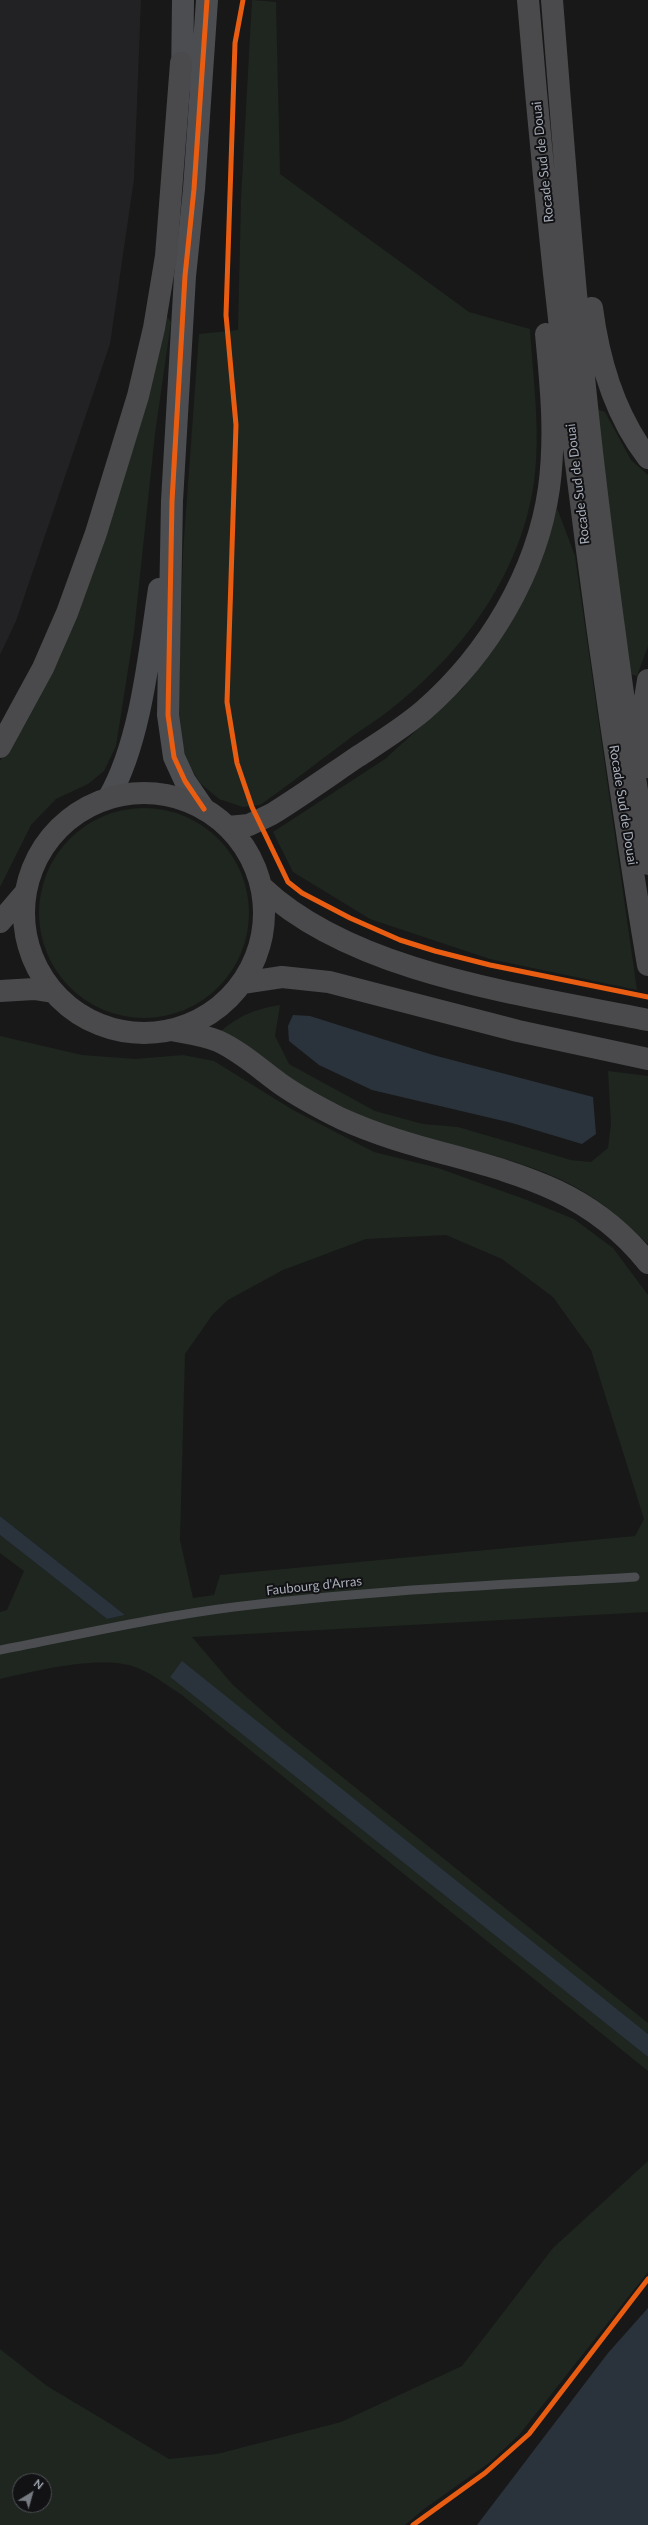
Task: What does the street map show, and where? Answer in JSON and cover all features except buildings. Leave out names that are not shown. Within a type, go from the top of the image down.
[{"type":"main road","name":"Rocade Sud de Douai","points":[[528,0],[540,136],[589,569],[647,957]]},
{"type":"main road","name":"Rocade Sud de Douai","points":[[552,0],[564,154],[593,459],[626,717],[648,864]]},
{"type":"main road","points":[[0,747],[42,668],[67,613],[100,521],[140,390],[154,328],[166,256],[181,63]]},
{"type":"main road","points":[[228,827],[249,825],[272,814],[423,710],[451,683],[483,644],[502,616],[522,579],[535,546],[545,508],[552,443],[552,394],[537,211],[540,136]]},
{"type":"main road","points":[[564,154],[582,240],[599,352],[619,410],[629,431],[648,458]]},
{"type":"main road","points":[[648,680],[643,712],[648,782]]},
{"type":"main road","points":[[136,792],[164,794],[192,802],[228,827],[252,861],[262,887],[264,916],[262,938],[256,958],[242,984],[222,1005],[198,1021],[171,1030],[142,1033],[113,1030],[80,1015],[53,992],[36,967],[28,945],[24,923],[25,893],[28,879],[40,851],[58,828],[81,810],[109,797],[136,792]]},
{"type":"main road","points":[[262,887],[276,900],[303,919],[367,951],[401,964],[483,986],[648,1020]]},
{"type":"main road","points":[[0,922],[25,893]]},
{"type":"main road","points":[[242,984],[282,977],[329,982],[518,1032],[648,1059]]},
{"type":"main road","points":[[0,991],[34,989],[53,992]]},
{"type":"main road","points":[[171,1030],[194,1034],[227,1046],[310,1103],[358,1126],[506,1170],[558,1190],[601,1216],[624,1236],[648,1263]]},
{"type":"street","points":[[183,0],[181,63],[185,276]]},
{"type":"street","points":[[204,809],[180,771],[174,757],[169,731],[172,501],[185,276],[194,189],[202,55],[207,0]]},
{"type":"street","points":[[109,797],[122,769],[143,688],[172,501]]},
{"type":"lane","name":"Faubourg d'Arras","points":[[0,1650],[187,1614],[235,1607],[402,1590],[635,1577]]},
{"type":"shaded area","points":[[0,0],[141,0],[134,179],[110,344],[16,621],[0,655]]},
{"type":"shaded area","points":[[252,0],[276,2],[280,174],[469,312],[530,329],[536,406],[537,444],[534,482],[527,515],[517,547],[503,577],[467,634],[421,683],[390,710],[351,737],[260,805],[243,807],[219,799],[200,783],[187,762],[178,724],[183,552],[199,334],[238,330],[241,199]]},
{"type":"shaded area","points":[[166,315],[171,322],[155,434],[134,632],[116,746],[104,771],[88,784],[56,799],[31,825],[0,887],[0,761],[60,657],[93,573]]},
{"type":"shaded area","points":[[596,409],[605,412],[631,460],[648,475],[648,646],[637,676],[628,673]]},
{"type":"shaded area","points":[[557,508],[575,556],[637,990],[490,959],[370,919],[293,872],[273,832],[385,759],[463,688],[496,645],[543,557]]},
{"type":"shaded area","points":[[144,808],[164,810],[184,816],[202,826],[218,839],[231,855],[241,873],[247,893],[249,913],[247,933],[241,953],[231,971],[218,987],[202,1000],[184,1010],[164,1016],[144,1018],[124,1016],[104,1010],[86,1000],[70,987],[57,971],[47,953],[41,933],[39,913],[41,893],[47,873],[57,855],[70,839],[86,826],[104,816],[124,810]]},
{"type":"shaded area","points":[[280,1005],[275,1036],[289,1064],[375,1111],[423,1124],[458,1127],[571,1160],[591,1162],[608,1148],[611,1124],[608,1071],[648,1076],[648,1244],[604,1206],[568,1183],[510,1160],[417,1135],[372,1120],[332,1102],[294,1080],[221,1031],[242,1017],[263,1008]]},
{"type":"shaded area","points":[[293,1015],[310,1016],[433,1055],[593,1097],[596,1134],[582,1144],[512,1123],[372,1090],[319,1065],[289,1041],[288,1026]]},
{"type":"shaded area","points":[[0,1036],[82,1055],[135,1059],[183,1055],[214,1061],[293,1110],[374,1152],[438,1168],[527,1200],[574,1219],[613,1248],[648,1295],[648,1612],[192,1637],[233,1685],[284,1730],[648,2023],[648,2034],[182,1662],[170,1677],[648,2057],[648,2071],[182,1695],[156,1677],[140,1669],[125,1665],[90,1663],[51,1668],[0,1679],[0,1612],[7,1610],[24,1571],[0,1553],[0,1535],[107,1619],[125,1615],[0,1516]],"holes":[[[446,1235],[502,1259],[553,1297],[591,1350],[644,1519],[635,1536],[220,1575],[214,1595],[193,1598],[180,1540],[185,1354],[213,1314],[228,1300],[283,1270],[366,1239]]]},
{"type":"shaded area","points":[[0,1516],[125,1615],[107,1619],[0,1535]]},
{"type":"shaded area","points":[[182,1661],[648,2034],[648,2057],[170,1677]]},
{"type":"shaded area","points":[[648,2161],[648,2272],[519,2435],[489,2463],[424,2509],[405,2525],[0,2525],[0,2349],[47,2386],[169,2459],[217,2454],[341,2422],[462,2366],[553,2248]]},
{"type":"shaded area","points":[[648,2308],[648,2525],[477,2525],[608,2353]]},
{"type":"cycle path","points":[[204,809],[185,781],[174,757],[168,715],[172,501],[185,276],[194,189],[207,0]]},
{"type":"cycle path","points":[[243,0],[235,43],[226,315],[236,425],[227,702],[237,763],[252,807],[288,882],[302,893],[350,918],[400,940],[435,951],[490,965],[648,997]]},
{"type":"cycle path","points":[[413,2525],[485,2473],[529,2434],[648,2279]]}]
